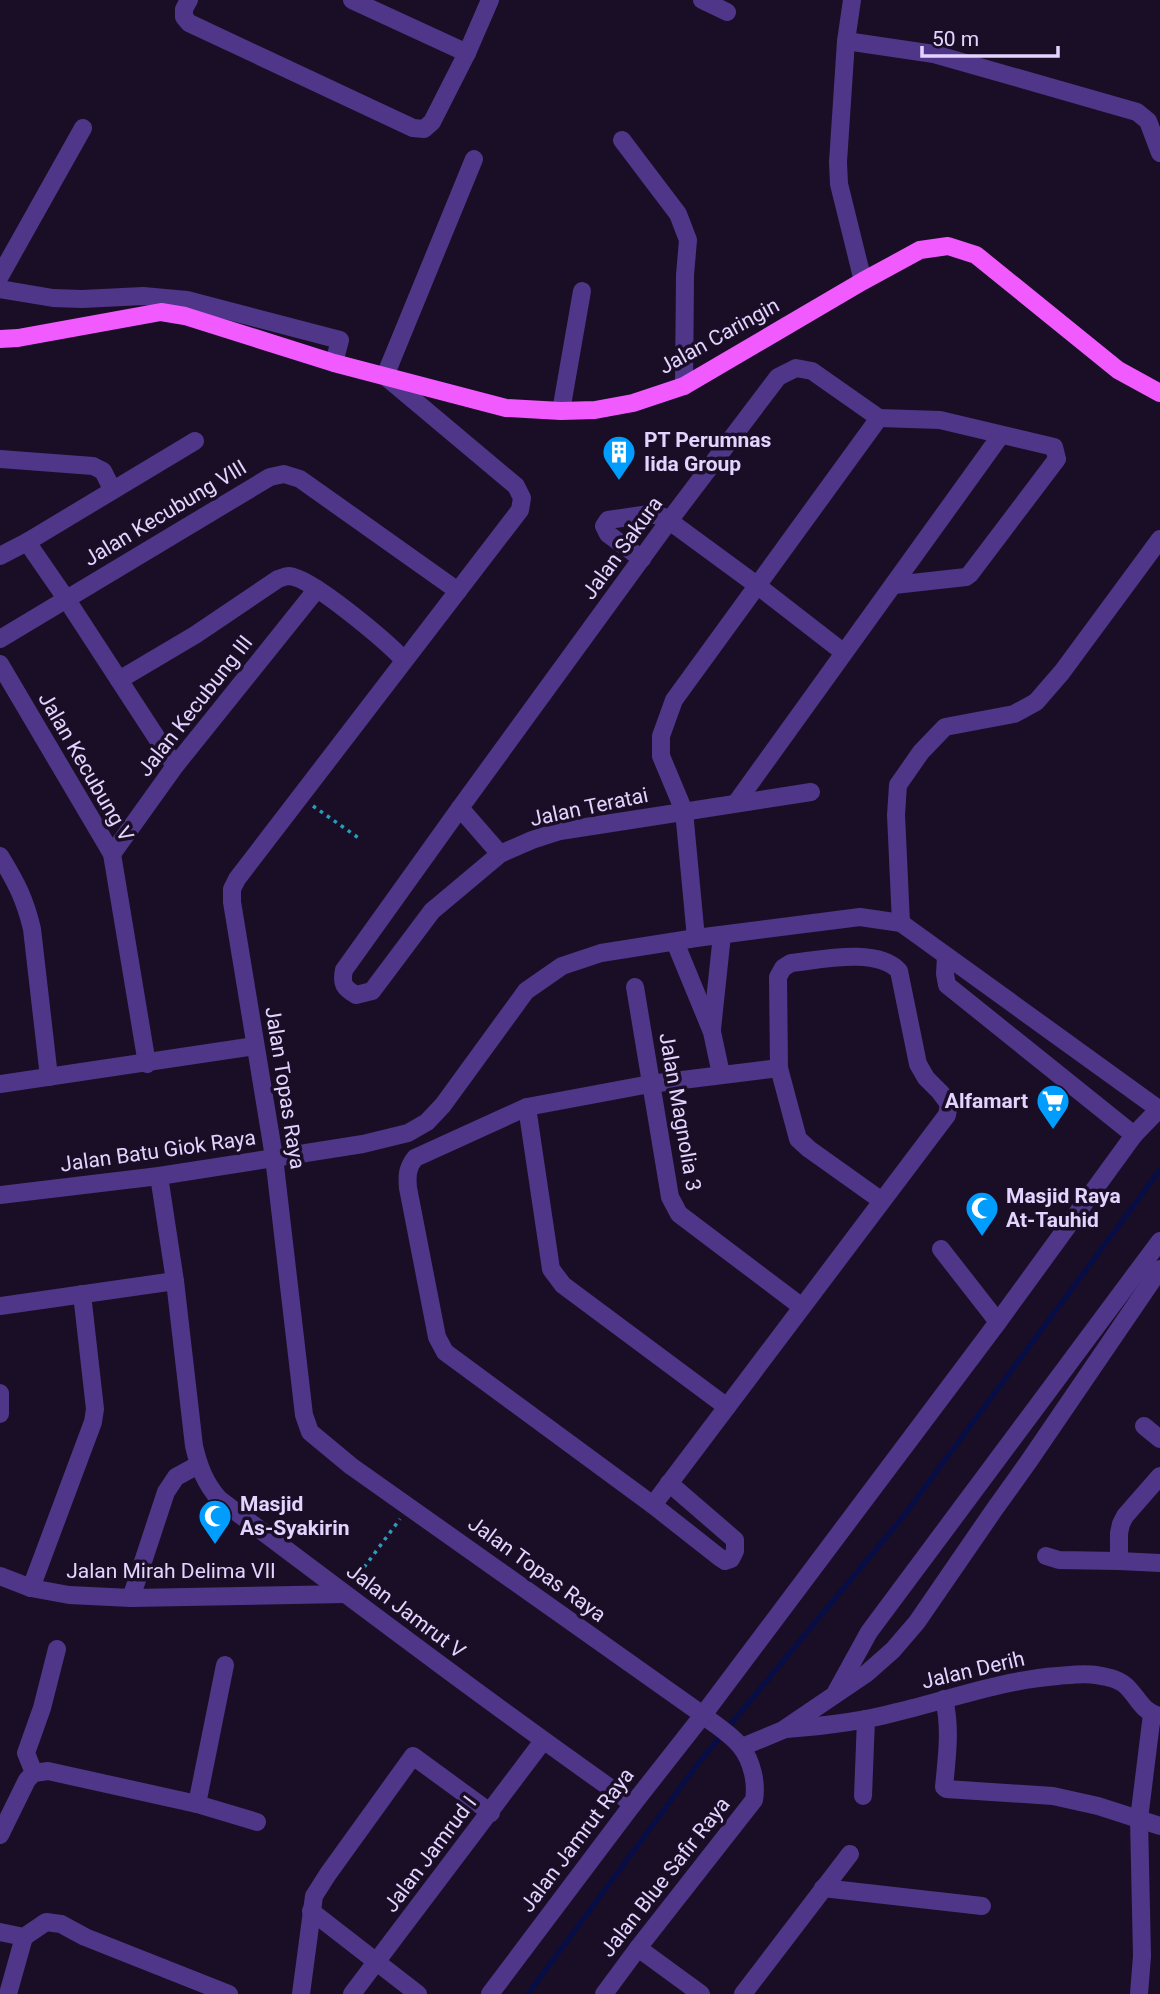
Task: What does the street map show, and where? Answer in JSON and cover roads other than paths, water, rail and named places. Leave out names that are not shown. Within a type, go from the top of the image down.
[{"type":"main road","name":"Jalan Caringin","points":[[0,338],[18,338],[161,312],[185,316],[334,363],[506,408],[595,410],[633,403],[684,386],[920,250],[948,246],[976,255],[1118,370],[1160,393]]},
{"type":"street","points":[[189,0],[184,9],[184,17],[189,23],[413,128],[425,129],[432,122],[467,53],[490,0]]},
{"type":"street","points":[[352,0],[467,53]]},
{"type":"street","points":[[702,0],[727,12]]},
{"type":"street","points":[[852,0],[846,41],[838,162],[839,184],[863,281]]},
{"type":"street","points":[[846,41],[934,54],[1137,112],[1148,121],[1160,153]]},
{"type":"street","points":[[0,276],[83,128]]},
{"type":"street","points":[[622,140],[678,214],[688,240],[684,386]]},
{"type":"street","points":[[385,376],[474,159]]},
{"type":"street","points":[[0,289],[53,298],[143,296],[187,300],[340,340],[334,363]]},
{"type":"street","points":[[561,411],[582,291]]},
{"type":"street","name":"Jalan Sakura","points":[[356,995],[345,989],[342,980],[344,970],[669,521],[778,377],[796,368],[812,371],[879,418]]},
{"type":"street","name":"Jalan Topas Raya","points":[[385,376],[516,486],[522,498],[520,510],[299,796],[232,889],[274,1157],[304,1415],[310,1432],[351,1466],[738,1744]]},
{"type":"street","points":[[696,938],[684,811],[661,756],[661,736],[674,699],[879,418],[940,420],[1054,447],[1057,459],[970,574],[966,577],[894,585]]},
{"type":"street","points":[[736,803],[1001,435]]},
{"type":"street","points":[[0,556],[195,441]]},
{"type":"street","points":[[0,459],[93,467],[103,471],[112,489]]},
{"type":"street","name":"Jalan Kecubung VIII","points":[[0,639],[270,477],[284,474],[300,479],[458,591]]},
{"type":"street","points":[[642,559],[608,534],[604,526],[608,520],[649,514],[664,517],[843,652]]},
{"type":"street","points":[[901,923],[896,814],[898,785],[921,752],[945,727],[1014,714],[1036,702],[1062,672],[1160,539]]},
{"type":"street","points":[[27,542],[175,766]]},
{"type":"street","points":[[119,680],[195,635],[283,577],[292,576],[339,605],[404,660]]},
{"type":"street","name":"Jalan Kecubung III","points":[[112,853],[175,766],[317,589]]},
{"type":"street","name":"Jalan Kecubung V","points":[[0,664],[112,853],[147,1063]]},
{"type":"street","name":"Jalan Teratai","points":[[356,995],[372,991],[432,911],[500,854],[560,831],[811,792]]},
{"type":"street","points":[[460,808],[500,854]]},
{"type":"street","points":[[0,856],[21,891],[32,929],[49,1077]]},
{"type":"street","points":[[721,1074],[712,1032],[675,942],[860,917],[901,923],[1159,1109]]},
{"type":"street","points":[[712,1032],[722,935]]},
{"type":"street","name":"Jalan Batu Giok Raya","points":[[0,1195],[159,1176],[363,1144],[408,1132],[427,1122],[435,1114],[526,991],[562,966],[601,953],[675,942]]},
{"type":"street","points":[[653,1505],[947,1115],[949,1104],[926,1078],[918,1064],[899,971],[893,964],[857,956],[791,963],[783,968],[778,977],[779,1068],[798,1139],[882,1201]]},
{"type":"street","points":[[946,956],[947,985],[1134,1135]]},
{"type":"street","name":"Jalan Magnolia 3","points":[[635,987],[670,1197],[679,1214],[803,1307]]},
{"type":"street","points":[[0,1084],[255,1046]]},
{"type":"street","points":[[669,1483],[735,1540],[735,1551],[731,1559],[725,1561],[719,1557],[445,1352],[436,1337],[408,1188],[409,1166],[415,1158],[527,1107],[650,1084],[779,1068]]},
{"type":"street","points":[[527,1107],[551,1269],[563,1285],[727,1407]]},
{"type":"street","name":"Jalan Jamrut Raya","points":[[490,1994],[632,1804],[708,1720],[1134,1135],[1159,1109]]},
{"type":"street","name":"Jalan Jamrut V","points":[[159,1176],[175,1281],[194,1446],[198,1465],[209,1487],[219,1499],[345,1594],[632,1804]]},
{"type":"street","points":[[834,1695],[869,1632],[1160,1241]]},
{"type":"street","points":[[941,1249],[998,1322]]},
{"type":"street","points":[[738,1744],[783,1730],[867,1673],[893,1650],[917,1622],[1030,1461],[1160,1269]]},
{"type":"street","points":[[0,1306],[175,1281]]},
{"type":"street","points":[[31,1588],[93,1422],[95,1409],[82,1294]]},
{"type":"street","points":[[0,1393],[0,1414]]},
{"type":"street","points":[[1144,1426],[1160,1439]]},
{"type":"street","points":[[131,1598],[166,1492],[176,1478],[198,1465]]},
{"type":"street","points":[[1119,1561],[1121,1524],[1160,1476]]},
{"type":"street","points":[[1046,1556],[1059,1560],[1160,1563]]},
{"type":"street","name":"Jalan Mirah Delima VII","points":[[0,1576],[31,1588],[69,1595],[131,1598],[345,1594]]},
{"type":"street","points":[[34,1773],[26,1753],[42,1708],[57,1649]]},
{"type":"street","points":[[197,1804],[225,1665]]},
{"type":"street","name":"Jalan Derih","points":[[783,1730],[866,1719],[969,1691],[1037,1677],[1093,1674],[1118,1680],[1129,1688],[1144,1709],[1156,1715]]},
{"type":"street","points":[[944,1699],[949,1742],[944,1787],[946,1789],[1053,1796],[1098,1806],[1160,1826]]},
{"type":"street","points":[[1139,1994],[1142,1956],[1139,1819],[1156,1715]]},
{"type":"street","points":[[863,1796],[866,1719]]},
{"type":"street","name":"Jalan Jamrud I","points":[[352,1994],[543,1741]]},
{"type":"street","name":"Jalan Blue Safir Raya","points":[[604,1994],[754,1800],[756,1789],[750,1763],[738,1744]]},
{"type":"street","points":[[301,1994],[314,1896],[413,1756],[491,1813]]},
{"type":"street","points":[[0,1835],[26,1780],[34,1773],[48,1771],[197,1804],[257,1822]]},
{"type":"street","points":[[743,1994],[850,1854]]},
{"type":"street","points":[[823,1888],[982,1906]]},
{"type":"street","points":[[311,1911],[418,1994]]},
{"type":"street","points":[[8,1994],[24,1937],[46,1922],[61,1924],[85,1937],[229,1994]]},
{"type":"street","points":[[0,1932],[24,1937]]},
{"type":"street","points":[[638,1948],[701,1994]]},
{"type":"waterway","points":[[528,1994],[700,1761],[902,1518],[1160,1170]]},
{"type":"place","name":"PT Perumnas Iida Group","points":[[619,482]]},
{"type":"place","name":"Alfamart","points":[[1053,1131]]},
{"type":"place","name":"Masjid Raya At-Tauhid","points":[[982,1238]]},
{"type":"place","name":"Masjid As-Syakirin","points":[[215,1546]]}]
